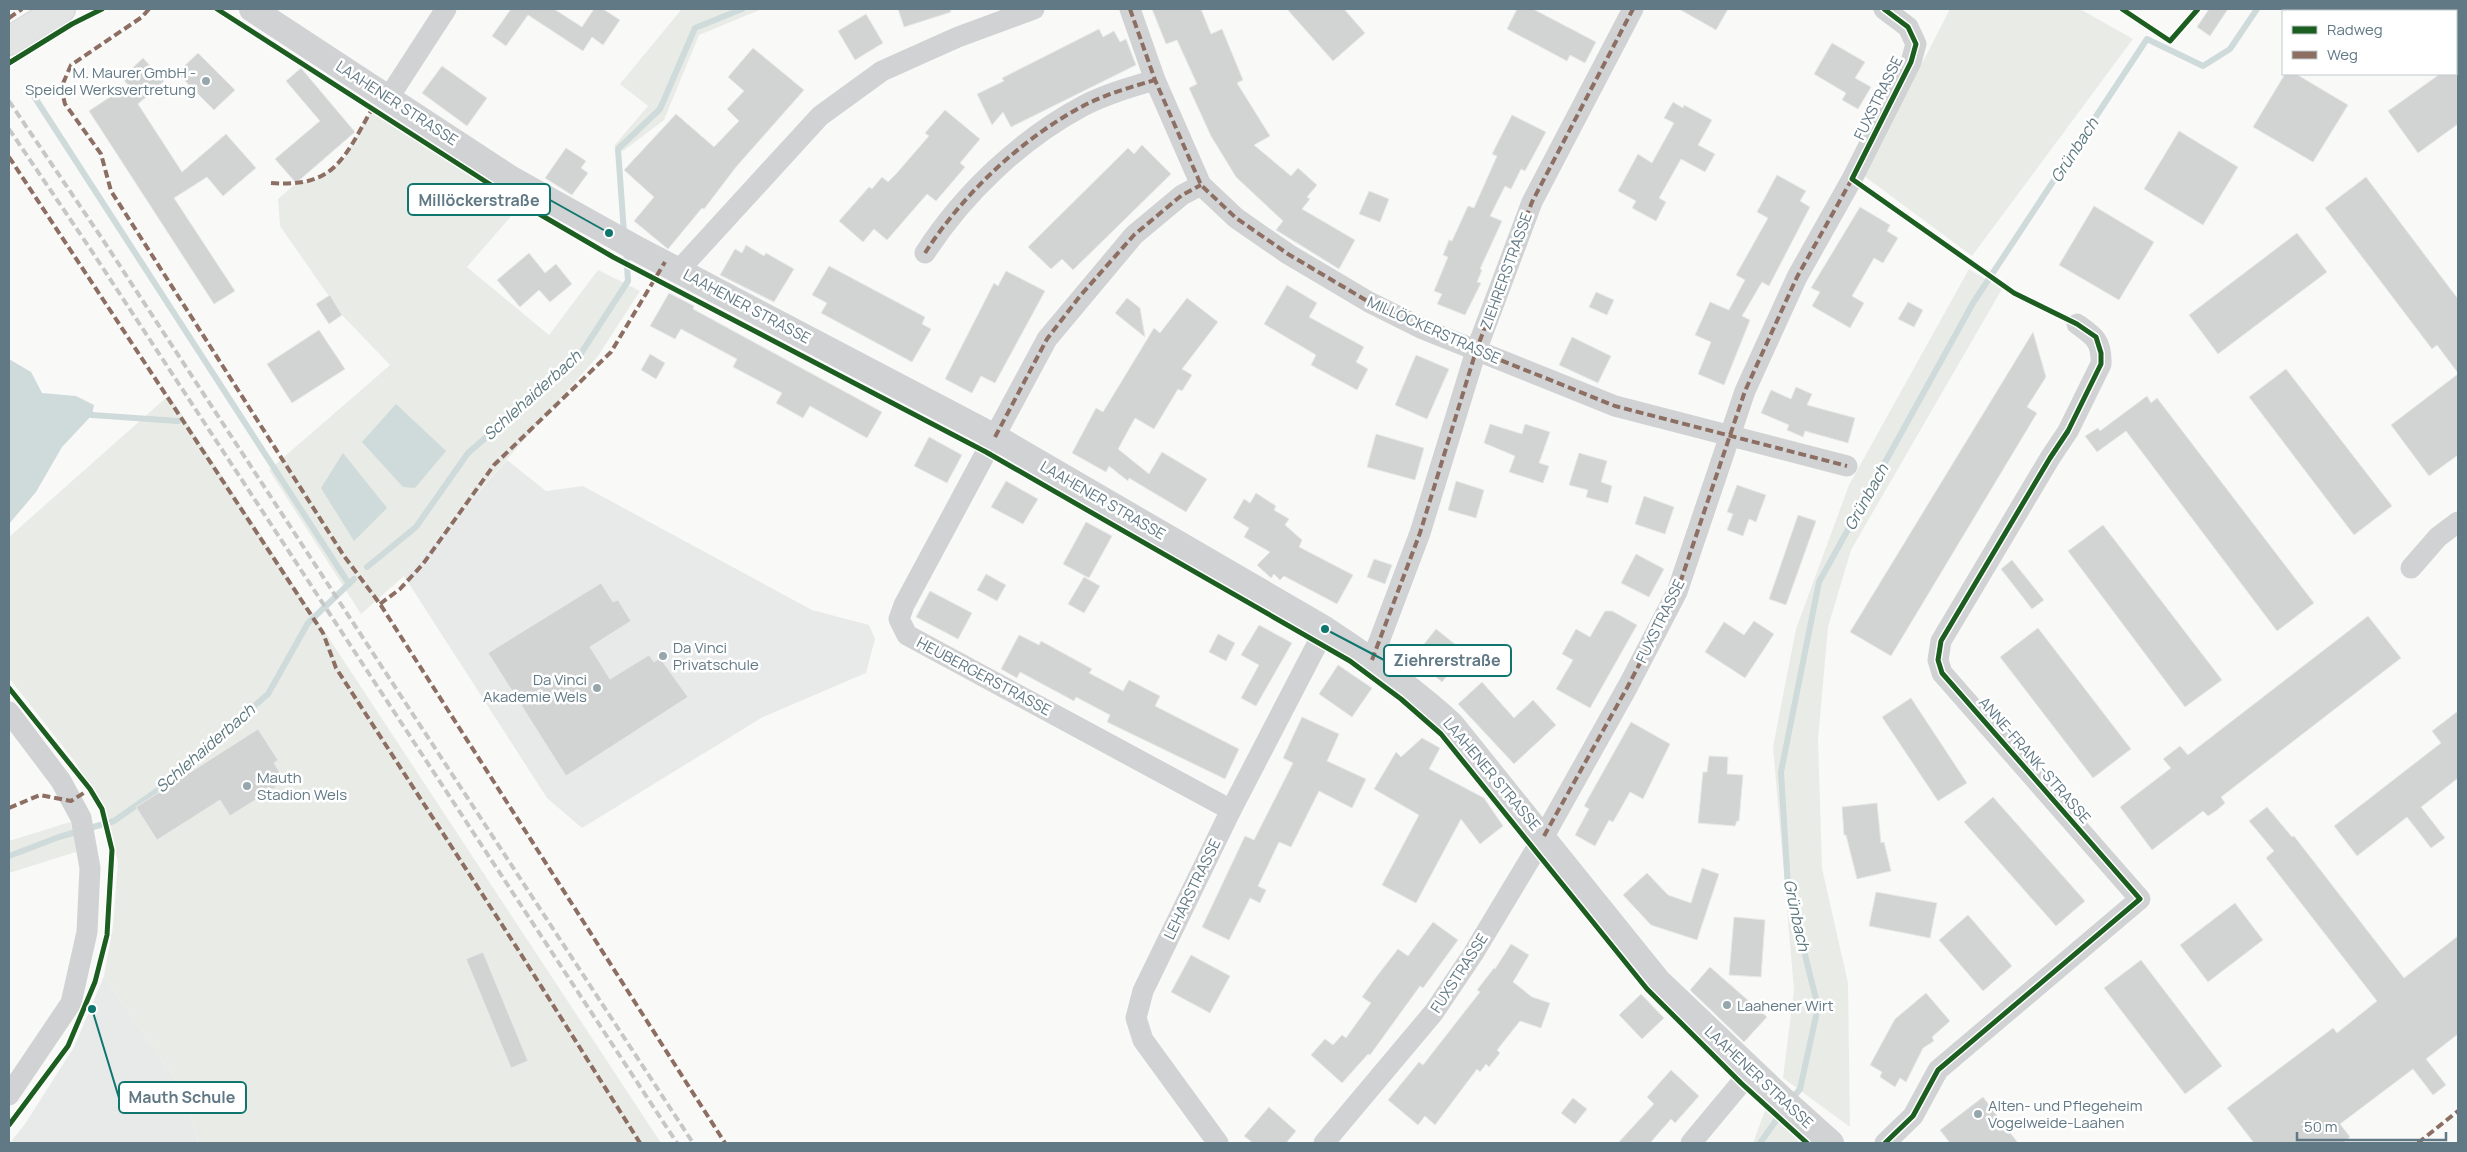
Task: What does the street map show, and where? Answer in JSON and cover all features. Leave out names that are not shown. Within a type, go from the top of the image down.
[{"type":"main road","points":[[9,41],[61,9]]},
{"type":"street","name":"LAAHENER STRASSE","points":[[252,9],[510,178],[609,234],[995,437],[1325,628],[1372,660],[1416,692],[1451,724],[1544,836],[1658,981],[1751,1071],[1832,1143]]},
{"type":"street","points":[[389,97],[446,9]]},
{"type":"street","points":[[680,270],[820,116],[882,71],[958,36],[1034,9]]},
{"type":"street","name":"MILLÖCKERSTRASSE","points":[[1130,9],[1155,80],[1201,185],[1236,218],[1288,254],[1369,302],[1423,329],[1614,406],[1848,466]]},
{"type":"street","name":"ZIEHRERSTRASSE","points":[[1372,660],[1420,533],[1476,351],[1532,202],[1633,9]]},
{"type":"street","name":"FUXSTRASSE","points":[[1324,1143],[1434,1012],[1473,954],[1544,836],[1628,686],[1676,592],[1745,391],[1797,278],[1852,179],[1911,62],[1916,44],[1908,27],[1884,9]]},
{"type":"street","points":[[925,253],[941,228],[994,172],[1040,133],[1084,106],[1119,91],[1155,80]]},
{"type":"street","name":"HEUBERGERSTRASSE","points":[[1201,185],[1182,195],[1134,235],[1080,296],[1047,339],[904,605],[899,619],[907,634],[1231,810]]},
{"type":"street","name":"ANNE-FRANK-STRASSE","points":[[1885,1143],[1913,1116],[1938,1070],[2140,899],[1942,673],[1938,660],[1941,642],[2068,431],[2101,364],[2101,353],[2096,337],[2077,324]]},
{"type":"street","points":[[2411,568],[2438,537],[2458,522]]},
{"type":"street","name":"LEHARSTRASSE","points":[[1218,1143],[1143,1040],[1136,1018],[1143,991],[1231,810],[1325,628]]},
{"type":"street","points":[[9,712],[62,781],[81,818],[90,868],[87,932],[71,1003],[9,1095]]},
{"type":"street","points":[[1691,1143],[1751,1071]]},
{"type":"shaded area","points":[[762,9],[699,35],[664,120],[623,151],[614,146],[648,106],[620,84],[681,10]]},
{"type":"shaded area","points":[[1950,9],[2080,9],[2133,39],[1972,256],[1864,176]]},
{"type":"shaded area","points":[[372,109],[519,207],[467,267],[549,335],[598,270],[640,291],[598,356],[404,576],[361,614],[269,470],[390,365],[342,315],[280,226],[278,199],[294,185],[317,179],[343,160]]},
{"type":"shaded area","points":[[1969,269],[2002,289],[1851,550],[1828,627],[1818,740],[1822,868],[1848,983],[1850,1127],[1783,1078],[1794,990],[1773,747],[1796,629],[1849,485]]},
{"type":"shaded area","points":[[9,359],[31,372],[42,393],[76,396],[94,405],[92,415],[62,447],[36,492],[9,524]]},
{"type":"shaded area","name":"Mauth Stadion Wels","points":[[169,395],[661,1143],[198,1143],[184,1092],[104,976],[113,926],[118,862],[104,810],[75,762],[9,678],[9,537]]},
{"type":"shaded area","points":[[396,404],[446,451],[415,488],[403,487],[362,442]]},
{"type":"shaded area","points":[[343,453],[387,508],[354,541],[321,488]]},
{"type":"shaded area","name":"Da Vinci Privatschule","points":[[507,460],[546,491],[583,486],[812,610],[869,625],[875,639],[866,673],[763,717],[582,828],[547,798],[404,576]]},
{"type":"shaded area","points":[[70,822],[79,851],[9,873],[9,841]]},
{"type":"shaded area","points":[[104,976],[184,1092],[198,1143],[10,1143],[25,1124],[74,1047]]},
{"type":"shaded area","points":[[1766,1108],[1800,1143],[1753,1143]]},
{"type":"building","points":[[511,9],[554,9],[582,27],[594,9],[603,9],[620,20],[603,45],[592,37],[583,51],[528,15],[506,46],[492,36]]},
{"type":"building","points":[[898,9],[950,9],[951,12],[904,27]]},
{"type":"building","points":[[1152,9],[1201,9],[1211,34],[1222,29],[1243,80],[1237,83],[1270,136],[1254,145],[1291,176],[1298,168],[1317,185],[1307,197],[1310,199],[1302,209],[1355,240],[1339,269],[1276,230],[1283,221],[1236,177],[1211,136],[1189,88],[1197,84],[1177,40],[1166,44]]},
{"type":"building","points":[[1287,9],[1344,9],[1365,33],[1333,61]]},
{"type":"building","points":[[1517,9],[1533,9],[1596,42],[1585,63],[1570,55],[1567,61],[1507,29]]},
{"type":"building","points":[[1679,9],[1728,9],[1716,30]]},
{"type":"building","points":[[2209,9],[2228,9],[2210,36],[2197,27]]},
{"type":"building","points":[[866,14],[883,43],[855,60],[838,31]]},
{"type":"building","points":[[1099,29],[1103,37],[1114,31],[1120,42],[1126,39],[1136,65],[1011,127],[1003,112],[992,125],[977,94],[1004,81],[1002,78]]},
{"type":"building","points":[[1832,43],[1865,62],[1855,78],[1871,87],[1858,109],[1842,100],[1846,93],[1814,74]]},
{"type":"building","points":[[753,48],[804,90],[736,167],[704,209],[702,208],[668,249],[634,221],[654,197],[624,170],[676,114],[714,147],[739,121],[727,109],[744,91],[728,77]]},
{"type":"building","name":"M. Maurer GmbH - Speidel Werksvertretung","points":[[198,53],[235,90],[214,110],[177,73]]},
{"type":"building","points":[[143,58],[164,81],[138,104],[182,172],[226,134],[256,168],[223,196],[207,177],[174,198],[235,291],[214,304],[89,111],[128,85],[122,78]]},
{"type":"building","points":[[442,66],[487,98],[467,126],[422,93]]},
{"type":"building","points":[[301,68],[355,132],[296,183],[275,159],[320,121],[286,81]]},
{"type":"building","points":[[2458,74],[2458,124],[2418,153],[2388,111],[2439,75]]},
{"type":"building","points":[[2284,75],[2298,75],[2348,105],[2313,162],[2253,127]]},
{"type":"building","points":[[1673,102],[1683,108],[1684,105],[1712,120],[1698,145],[1715,154],[1705,172],[1681,159],[1659,198],[1666,202],[1656,221],[1632,208],[1636,201],[1618,191],[1638,154],[1652,163],[1674,123],[1664,118]]},
{"type":"building","points":[[945,110],[980,139],[960,163],[965,167],[936,201],[927,194],[887,240],[874,229],[863,242],[839,221],[869,187],[872,189],[882,177],[888,182],[896,174],[929,136],[925,133]]},
{"type":"building","points":[[1512,115],[1546,132],[1525,171],[1521,169],[1511,189],[1505,186],[1490,216],[1502,221],[1480,269],[1482,270],[1477,282],[1481,283],[1465,315],[1437,304],[1442,294],[1434,291],[1448,257],[1443,255],[1449,240],[1452,241],[1468,206],[1474,208],[1497,156],[1492,154]]},
{"type":"building","points":[[2179,131],[2238,167],[2203,225],[2144,189]]},
{"type":"building","points":[[1142,145],[1171,174],[1073,270],[1062,259],[1051,269],[1028,247],[1128,148],[1134,154]]},
{"type":"building","points":[[566,148],[586,161],[581,168],[588,173],[572,195],[545,178]]},
{"type":"building","points":[[1777,175],[1806,191],[1800,201],[1810,207],[1769,286],[1762,282],[1742,316],[1750,320],[1724,385],[1698,374],[1711,342],[1695,335],[1710,302],[1729,310],[1745,280],[1736,275],[1768,218],[1757,212]]},
{"type":"building","points":[[2366,177],[2458,299],[2458,373],[2437,345],[2432,349],[2325,208]]},
{"type":"building","points":[[1369,191],[1389,199],[1380,222],[1359,214]]},
{"type":"building","points":[[2094,206],[2154,242],[2119,300],[2059,265]]},
{"type":"building","points":[[1860,207],[1890,225],[1887,231],[1898,238],[1883,263],[1874,258],[1852,296],[1864,303],[1850,328],[1812,306],[1820,292],[1811,288]]},
{"type":"building","points":[[2297,233],[2327,272],[2218,354],[2189,315]]},
{"type":"building","points":[[746,245],[764,256],[766,253],[794,269],[774,302],[720,275],[735,249],[742,253]]},
{"type":"building","points":[[529,253],[545,273],[556,264],[572,284],[550,302],[539,290],[520,307],[497,280]]},
{"type":"building","points":[[829,266],[925,317],[922,324],[931,329],[912,362],[821,313],[827,303],[812,295]]},
{"type":"building","points":[[1006,271],[1045,291],[995,383],[981,376],[972,393],[945,379],[994,283],[998,286]]},
{"type":"building","points":[[1287,285],[1317,303],[1309,317],[1364,347],[1356,362],[1368,369],[1357,390],[1311,365],[1316,355],[1264,324]]},
{"type":"building","points":[[1596,292],[1614,300],[1607,315],[1589,307]]},
{"type":"building","points":[[669,293],[694,306],[693,309],[882,412],[867,438],[810,406],[803,418],[776,403],[782,393],[733,367],[737,359],[681,329],[675,339],[650,326]]},
{"type":"building","points":[[330,295],[342,315],[329,324],[316,304]]},
{"type":"building","points":[[1127,298],[1140,308],[1145,337],[1115,313]]},
{"type":"building","points":[[1187,298],[1218,322],[1182,369],[1192,375],[1182,391],[1178,389],[1154,429],[1135,418],[1118,449],[1149,474],[1162,452],[1207,479],[1186,512],[1129,478],[1128,481],[1109,466],[1106,472],[1072,453],[1096,408],[1103,412],[1154,328],[1160,333]]},
{"type":"building","points":[[1908,302],[1923,310],[1914,327],[1898,319]]},
{"type":"building","points":[[319,330],[345,369],[292,403],[267,364]]},
{"type":"building","points":[[2033,332],[2046,377],[2027,407],[2037,413],[1891,656],[1850,632]]},
{"type":"building","points":[[1572,337],[1611,356],[1598,383],[1559,365]]},
{"type":"building","points":[[650,354],[665,363],[656,379],[641,370]]},
{"type":"building","points":[[1416,355],[1449,369],[1427,419],[1395,405]]},
{"type":"building","points":[[2286,369],[2392,506],[2354,535],[2249,397]]},
{"type":"building","points":[[2458,374],[2458,455],[2429,476],[2391,425]]},
{"type":"building","points":[[1796,387],[1812,394],[1807,405],[1855,418],[1848,443],[1805,431],[1803,437],[1787,430],[1789,425],[1761,413],[1771,390],[1791,399]]},
{"type":"building","points":[[2147,396],[2151,403],[2157,398],[2314,603],[2277,631],[2126,431],[2097,452],[2085,436],[2098,428],[2100,431]]},
{"type":"building","points":[[1490,424],[1522,434],[1525,424],[1550,432],[1539,463],[1549,466],[1543,483],[1509,472],[1515,456],[1484,443]]},
{"type":"building","points":[[1376,434],[1424,448],[1415,480],[1367,467]]},
{"type":"building","points":[[929,437],[962,455],[947,483],[914,466]]},
{"type":"building","points":[[1579,453],[1607,461],[1601,482],[1612,486],[1608,503],[1586,497],[1588,490],[1569,485]]},
{"type":"building","points":[[1006,481],[1038,499],[1023,524],[991,507]]},
{"type":"building","points":[[1456,481],[1484,490],[1476,518],[1448,510]]},
{"type":"building","points":[[1737,485],[1766,495],[1756,522],[1749,519],[1743,536],[1727,530],[1733,514],[1727,512]]},
{"type":"building","points":[[1256,493],[1276,506],[1274,510],[1289,519],[1285,525],[1302,540],[1299,547],[1353,575],[1337,604],[1284,576],[1280,580],[1274,574],[1271,578],[1257,565],[1270,552],[1244,537],[1249,528],[1233,518],[1244,499],[1250,503]]},
{"type":"building","points":[[1644,496],[1674,507],[1665,534],[1635,524]]},
{"type":"building","points":[[1798,515],[1816,521],[1786,605],[1769,599]]},
{"type":"building","points":[[1086,522],[1112,536],[1089,578],[1063,564]]},
{"type":"building","points":[[2103,525],[2222,680],[2185,707],[2068,551]]},
{"type":"building","points":[[1636,554],[1664,569],[1649,597],[1621,583]]},
{"type":"building","points":[[1374,559],[1392,565],[1385,584],[1367,577]]},
{"type":"building","points":[[2012,560],[2044,600],[2032,609],[2001,569]]},
{"type":"building","points":[[986,574],[1006,585],[997,601],[977,590]]},
{"type":"building","points":[[1084,577],[1100,586],[1084,613],[1068,604]]},
{"type":"building","name":"Da Vinci Akademie Wels","points":[[601,583],[613,602],[618,600],[631,621],[590,647],[610,679],[649,655],[654,662],[660,658],[688,697],[566,776],[488,653]]},
{"type":"building","points":[[930,591],[972,613],[958,639],[916,617]]},
{"type":"building","points":[[1605,611],[1612,611],[1637,625],[1590,708],[1556,689],[1573,660],[1562,654],[1576,629],[1590,637]]},
{"type":"building","points":[[2368,616],[2401,658],[2221,797],[2225,803],[2217,810],[2208,816],[2203,811],[2152,850],[2120,807],[2171,768],[2163,759],[2180,746],[2188,755]]},
{"type":"building","points":[[1754,621],[1774,634],[1745,678],[1705,652],[1724,622],[1744,635]]},
{"type":"building","points":[[1259,625],[1292,643],[1256,706],[1241,698],[1259,665],[1241,655]]},
{"type":"building","points":[[2038,628],[2131,749],[2093,778],[2000,657]]},
{"type":"building","points":[[1436,629],[1466,653],[1442,682],[1413,658]]},
{"type":"building","points":[[1218,634],[1235,643],[1226,661],[1209,652]]},
{"type":"building","points":[[1019,635],[1039,645],[1041,641],[1092,669],[1089,673],[1123,691],[1129,680],[1160,696],[1155,706],[1239,749],[1225,779],[1107,722],[1110,715],[1076,697],[1074,701],[1020,672],[1017,678],[1001,669]]},
{"type":"building","points":[[1338,665],[1372,688],[1352,717],[1319,694]]},
{"type":"building","points":[[1482,682],[1514,718],[1533,700],[1556,725],[1514,764],[1458,704]]},
{"type":"building","points":[[1911,698],[1967,783],[1938,801],[1882,717]]},
{"type":"building","points":[[2458,711],[2458,778],[2421,807],[2445,838],[2431,848],[2407,817],[2357,856],[2334,826],[2441,743],[2432,731]]},
{"type":"building","points":[[1302,717],[1339,734],[1327,761],[1366,779],[1352,808],[1319,791],[1291,847],[1279,842],[1258,886],[1266,890],[1260,903],[1250,898],[1229,940],[1202,927],[1245,836],[1254,840],[1293,763],[1283,758]]},
{"type":"building","points":[[1631,722],[1670,744],[1643,799],[1630,792],[1613,822],[1609,820],[1595,846],[1575,835],[1589,809],[1584,806]]},
{"type":"building","points":[[258,729],[278,760],[274,763],[285,781],[230,816],[220,800],[157,840],[136,807]]},
{"type":"building","points":[[1422,738],[1440,748],[1429,769],[1484,798],[1503,826],[1480,844],[1461,819],[1416,903],[1382,885],[1419,815],[1374,789],[1396,752],[1401,757]]},
{"type":"building","points":[[1709,756],[1728,757],[1727,774],[1743,775],[1739,821],[1737,821],[1735,826],[1698,823],[1703,772],[1707,772]]},
{"type":"building","points":[[1993,797],[2085,901],[2056,926],[1964,822]]},
{"type":"building","points":[[1877,803],[1881,843],[1884,842],[1891,871],[1857,879],[1846,835],[1844,835],[1842,807]]},
{"type":"building","points":[[2267,807],[2292,837],[2294,836],[2404,978],[2458,936],[2458,1034],[2426,1059],[2446,1085],[2433,1095],[2413,1069],[2340,1124],[2350,1137],[2342,1143],[2254,1143],[2227,1108],[2333,1028],[2337,1033],[2377,1001],[2266,858],[2274,851],[2249,821]]},
{"type":"building","points":[[1702,868],[1719,874],[1697,940],[1651,925],[1623,895],[1647,873],[1668,895],[1691,903]]},
{"type":"building","points":[[1876,892],[1937,903],[1930,938],[1869,926]]},
{"type":"building","points":[[2235,903],[2263,940],[2208,982],[2180,945]]},
{"type":"building","points":[[1968,915],[2012,966],[1983,991],[1939,940]]},
{"type":"building","points":[[1734,917],[1765,920],[1761,977],[1729,975]]},
{"type":"building","points":[[1433,922],[1458,940],[1423,988],[1420,986],[1370,1055],[1368,1054],[1342,1083],[1311,1055],[1325,1039],[1333,1045],[1342,1035],[1346,1038],[1371,1003],[1362,997],[1374,980],[1398,949],[1408,956]]},
{"type":"building","points":[[1511,944],[1529,955],[1513,982],[1532,997],[1550,1003],[1541,1028],[1520,1021],[1497,1050],[1500,1053],[1489,1067],[1486,1064],[1480,1072],[1477,1069],[1435,1125],[1425,1116],[1418,1125],[1388,1100],[1419,1062],[1423,1065],[1480,992],[1477,990],[1495,969]]},
{"type":"building","points":[[483,952],[528,1061],[511,1068],[466,959]]},
{"type":"building","points":[[1191,955],[1230,976],[1210,1013],[1171,992]]},
{"type":"building","points":[[2141,960],[2222,1066],[2185,1094],[2104,988]]},
{"type":"building","name":"Laahener Wirt","points":[[1710,967],[1767,1017],[1744,1042],[1690,990]]},
{"type":"building","points":[[1926,993],[1950,1021],[1932,1037],[1934,1041],[1923,1048],[1906,1082],[1900,1078],[1895,1087],[1880,1077],[1882,1072],[1870,1065],[1895,1019]]},
{"type":"building","points":[[1641,994],[1664,1018],[1642,1039],[1619,1015]]},
{"type":"building","points":[[1671,1070],[1699,1096],[1675,1123],[1671,1119],[1650,1143],[1618,1143],[1654,1104],[1647,1097]]},
{"type":"building","name":"Alten- und Pflegeheim Vogelweide-Laahen","points":[[1983,1097],[2018,1143],[1950,1143],[1940,1130]]},
{"type":"building","points":[[1573,1098],[1587,1109],[1575,1124],[1561,1113]]},
{"type":"building","points":[[1269,1107],[1296,1131],[1286,1143],[1253,1143],[1244,1136]]},
{"type":"waterway","name":"Schlehaiderbach","points":[[624,233],[618,149],[660,109],[695,28],[742,9]]},
{"type":"waterway","name":"Grünbach","points":[[1791,1100],[1800,1089],[1818,1007],[1788,887],[1781,772],[1819,582],[1973,303],[2147,39],[2203,66],[2230,49],[2257,9]]},
{"type":"waterway","points":[[28,87],[349,584]]},
{"type":"waterway","name":"Schlehaiderbach","points":[[367,567],[416,527],[468,453],[578,358],[628,281],[626,250]]},
{"type":"waterway","points":[[92,415],[178,421]]},
{"type":"waterway","name":"Schlehaiderbach","points":[[9,856],[59,837],[114,821],[161,788],[268,694],[308,623],[354,579]]},
{"type":"waterway","name":"Grünbach","points":[[1760,1143],[1785,1108]]},
{"type":"railway","points":[[9,101],[103,240],[693,1143]]},
{"type":"railway","points":[[9,129],[89,247],[677,1143]]},
{"type":"marked path","points":[[9,18],[22,9]]},
{"type":"marked path","points":[[149,9],[142,17],[71,65],[61,88],[65,104],[101,154],[111,191],[344,556],[380,604],[725,1143]]},
{"type":"marked path","points":[[1130,9],[1155,80],[1201,185],[1236,218],[1288,254],[1369,302],[1423,329],[1615,406],[1847,466]]},
{"type":"marked path","points":[[1372,660],[1420,533],[1476,351],[1532,202],[1633,9]]},
{"type":"marked path","points":[[925,253],[940,231],[975,189],[1016,151],[1060,119],[1083,106],[1119,91],[1155,80]]},
{"type":"marked path","points":[[271,183],[293,183],[324,175],[345,155],[372,109]]},
{"type":"marked path","points":[[9,157],[323,633],[336,668],[517,948],[640,1143]]},
{"type":"marked path","points":[[1544,836],[1628,686],[1677,592],[1745,391],[1797,277],[1852,179]]},
{"type":"marked path","points":[[995,437],[1047,339],[1080,296],[1134,235],[1182,195],[1201,185]]},
{"type":"marked path","points":[[380,604],[400,589],[423,564],[494,465],[611,352],[665,262]]},
{"type":"marked path","points":[[9,808],[40,795],[71,801],[90,789]]},
{"type":"marked path","points":[[2418,1143],[2458,1111]]},
{"type":"cycle path","points":[[9,63],[72,24],[102,9]]},
{"type":"cycle path","points":[[217,9],[505,194],[613,257],[986,452],[1350,661],[1401,699],[1441,734],[1647,989],[1741,1083],[1807,1143]]},
{"type":"cycle path","points":[[1884,9],[1908,27],[1916,44],[1911,62],[1852,179],[2014,293],[2077,324],[2096,337],[2101,353],[2101,364],[2068,431],[1941,641],[1938,660],[1942,673],[2140,899],[1938,1070],[1913,1116],[1885,1143]]},
{"type":"cycle path","points":[[2122,9],[2170,41],[2198,9]]},
{"type":"cycle path","points":[[9,688],[90,789],[102,809],[112,850],[107,935],[95,982],[68,1046],[9,1125]]},
{"type":"place","name":"M. Maurer GmbH - Speidel Werksvertretung","points":[[206,81]]},
{"type":"place","name":"Millöckerstraße","points":[[609,233]]},
{"type":"place","name":"Ziehrerstraße","points":[[1325,629]]},
{"type":"place","name":"Da Vinci Privatschule","points":[[663,656]]},
{"type":"place","name":"Da Vinci Akademie Wels","points":[[597,688]]},
{"type":"place","name":"Mauth Stadion Wels","points":[[247,786]]},
{"type":"place","name":"Laahener Wirt","points":[[1727,1005]]},
{"type":"place","name":"Mauth Schule","points":[[92,1009]]},
{"type":"place","name":"Alten- und Pflegeheim Vogelweide-Laahen","points":[[1978,1114]]}]
